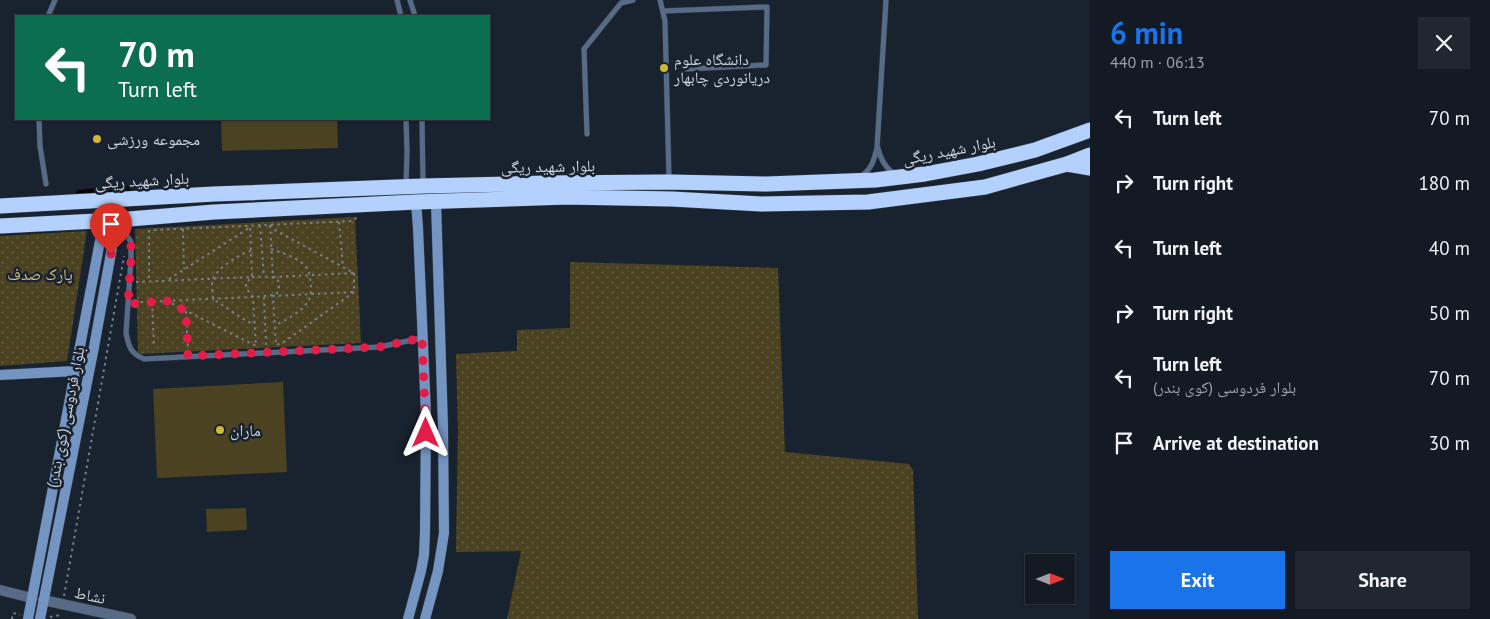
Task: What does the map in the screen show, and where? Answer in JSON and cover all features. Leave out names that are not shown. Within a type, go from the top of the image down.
[{"type":"highway","name":"بلوار شهید ریگی","points":[[0,206],[214,194],[423,186],[669,182],[767,184],[875,180],[978,164],[1036,150],[1084,130]]},
{"type":"highway","name":"بلوار شهید ریگی","points":[[0,226],[108,225],[214,212],[567,197],[761,204],[868,202],[985,187],[1067,164],[1090,155]]},
{"type":"highway","points":[[1067,164],[1090,168]]},
{"type":"street","points":[[408,619],[422,563],[425,532],[426,414],[416,202]]},
{"type":"street","points":[[424,619],[438,571],[444,532],[443,417],[436,202]]},
{"type":"street","name":"بلوار فردوسی (کوی بندر)","points":[[44,618],[43,600],[94,347],[114,236],[108,225]]},
{"type":"street","name":"بلوار فردوسی (کوی بندر)","points":[[28,619],[80,343],[108,225]]},
{"type":"street","points":[[418,228],[436,228]]},
{"type":"street","points":[[80,343],[94,347]]},
{"type":"street","points":[[0,375],[75,371]]},
{"type":"street","points":[[425,532],[444,532]]},
{"type":"street","points":[[0,590],[43,600]]},
{"type":"street","name":"نشاط","points":[[43,600],[131,619]]},
{"type":"lane","points":[[48,15],[55,0]]},
{"type":"lane","points":[[397,0],[401,15]]},
{"type":"lane","points":[[410,0],[415,15]]},
{"type":"lane","points":[[586,134],[584,49],[621,3],[633,0]]},
{"type":"lane","points":[[660,0],[665,21],[669,182]]},
{"type":"lane","points":[[854,181],[869,171],[874,162],[877,148],[886,0]]},
{"type":"lane","points":[[663,11],[767,7],[766,65],[686,70]]},
{"type":"lane","points":[[39,120],[40,146],[46,184]]},
{"type":"lane","points":[[406,120],[406,187]]},
{"type":"lane","points":[[422,120],[423,186]]},
{"type":"lane","points":[[877,148],[882,161],[888,169],[902,177]]},
{"type":"lane","points":[[108,225],[131,242],[126,333],[128,345],[134,355],[144,359],[379,347],[422,338]]},
{"type":"path","points":[[149,281],[148,230],[353,221],[369,204]]},
{"type":"path","points":[[339,222],[343,267]]},
{"type":"path","points":[[260,225],[264,277]]},
{"type":"path","points":[[270,225],[273,277]]},
{"type":"path","points":[[270,225],[274,230],[354,273]]},
{"type":"path","points":[[167,301],[256,346],[253,297],[246,288],[246,283],[252,277],[250,226]]},
{"type":"path","points":[[167,280],[250,226]]},
{"type":"path","points":[[183,229],[184,270]]},
{"type":"path","points":[[271,249],[285,253],[298,261],[306,267],[310,275],[311,294],[308,303],[275,325]]},
{"type":"path","points":[[213,299],[213,278],[232,260],[245,252],[251,251]]},
{"type":"path","points":[[44,618],[54,618],[60,615],[124,255]]},
{"type":"path","points":[[130,282],[354,273]]},
{"type":"path","points":[[354,273],[354,292]]},
{"type":"path","points":[[272,296],[276,295],[280,283],[277,278],[273,277]]},
{"type":"path","points":[[272,296],[276,345],[284,342],[354,292]]},
{"type":"path","points":[[128,304],[354,292]]},
{"type":"path","points":[[264,296],[266,345]]},
{"type":"path","points":[[213,299],[248,322],[255,323]]},
{"type":"path","points":[[152,302],[154,346]]},
{"type":"path","points":[[186,311],[188,356]]},
{"type":"green space","points":[[221,120],[337,120],[338,148],[222,151]]},
{"type":"green space","points":[[355,217],[361,343],[138,354],[135,229]]},
{"type":"green space","name":"پارک صدف","points":[[87,231],[67,361],[0,366],[0,236]]},
{"type":"green space","points":[[570,262],[778,268],[785,452],[909,464],[913,470],[918,619],[507,619],[521,551],[456,552],[458,433],[456,354],[517,351],[517,330],[570,328]]},
{"type":"green space","name":"ماران","points":[[283,382],[287,472],[157,478],[153,389]]},
{"type":"green space","points":[[246,508],[247,530],[207,532],[206,509]]},
{"type":"waterway","points":[[80,194],[127,190]]},
{"type":"place","name":"دانشگاه علوم دریانوردی چابهار","points":[[664,68]]},
{"type":"place","name":"مجموعه ورزشی","points":[[97,139]]},
{"type":"place","name":"ماران","points":[[220,430]]},
{"type":"route","points":[[111,254],[117,220],[131,242],[128,304],[167,301],[186,311],[188,356],[379,347],[422,338],[426,433]]}]
